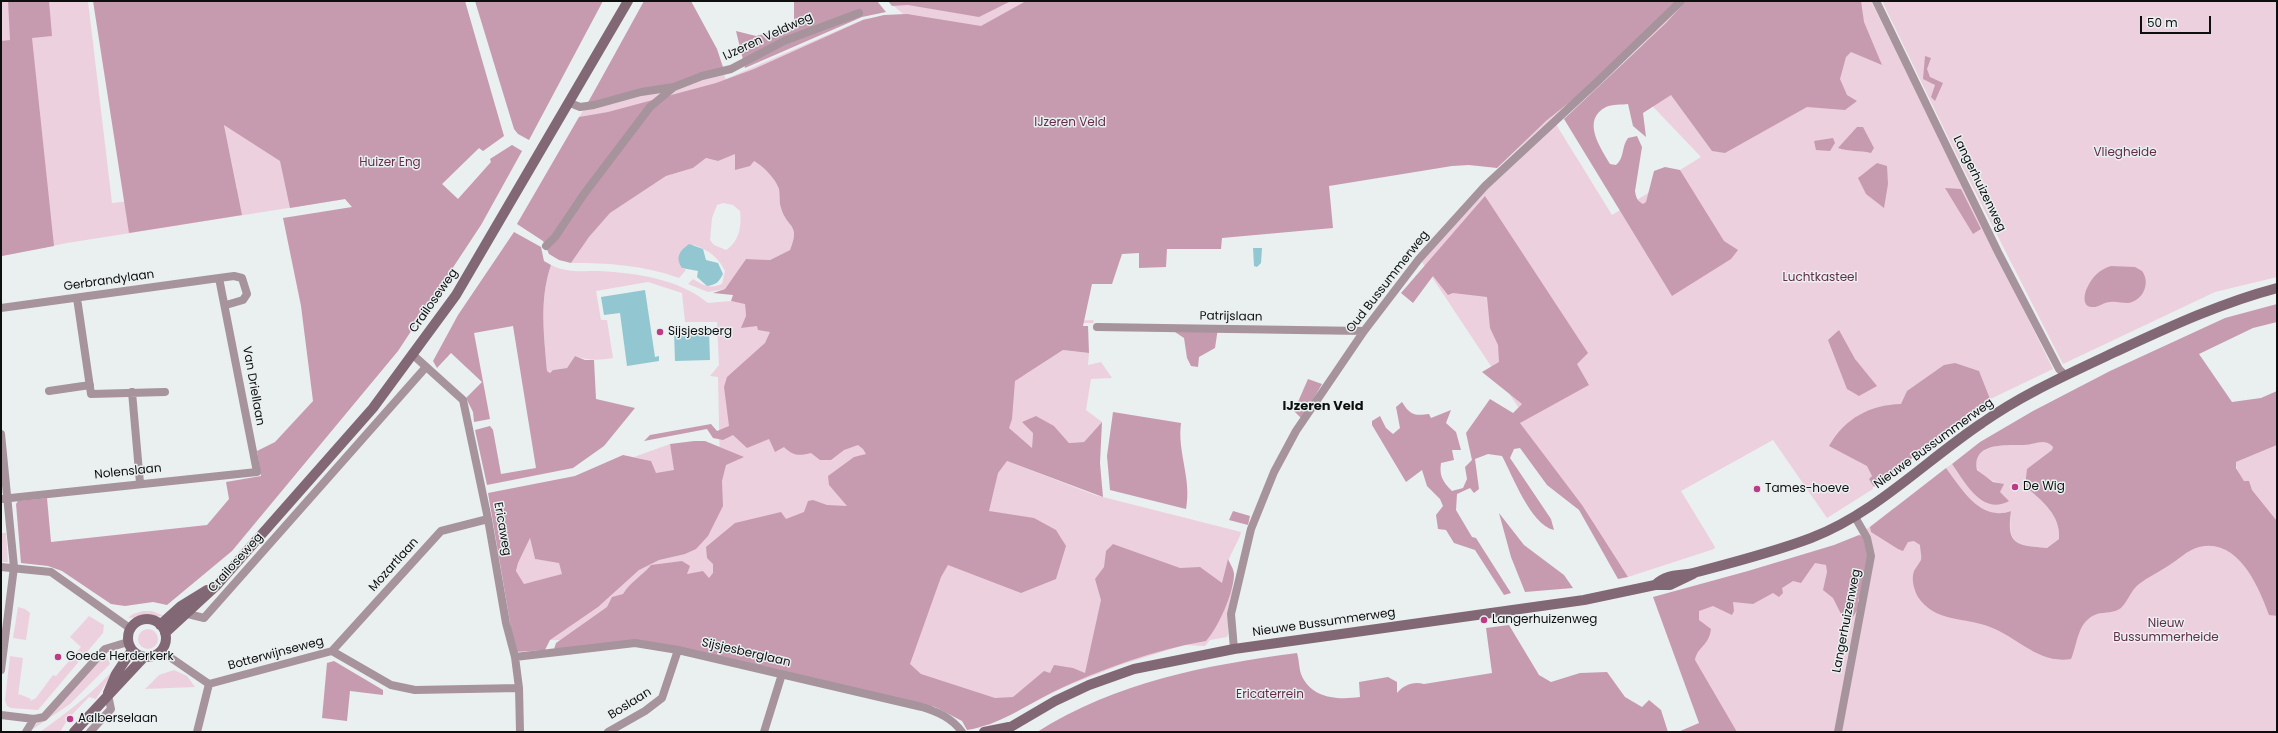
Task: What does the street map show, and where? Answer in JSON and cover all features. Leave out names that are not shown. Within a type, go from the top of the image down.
[{"type":"main road","name":"Crailoseweg","points":[[163,629],[184,610],[217,585],[373,408],[456,295],[562,117],[628,1]]},
{"type":"main road","name":"Nieuwe Bussummerweg","points":[[984,732],[1006,729],[1055,701],[1089,685],[1134,670],[1234,649],[1599,597],[1655,585],[1670,575],[1693,574],[1763,555],[1812,538],[1855,517],[1982,422],[2065,375],[2178,323],[2247,296],[2277,288]]},
{"type":"main road","points":[[74,732],[144,657],[153,656],[161,651],[166,643],[163,629],[156,622],[145,620],[134,624],[131,629],[130,646],[109,688],[108,695]]},
{"type":"main road","points":[[130,646],[144,657]]},
{"type":"street","name":"Oud Bussummerweg","points":[[1234,649],[1231,614],[1251,529],[1274,472],[1296,431],[1364,331],[1419,259],[1485,186],[1681,1]]},
{"type":"street","name":"Langerhuizenweg","points":[[1876,1],[2002,259],[2059,369],[2065,375]]},
{"type":"street","name":"IJzeren Veldweg","points":[[570,103],[580,107],[594,105],[641,92],[674,87],[702,76],[731,69],[784,40],[859,13]]},
{"type":"street","points":[[546,246],[556,237],[584,194],[650,107],[674,87]]},
{"type":"street","points":[[219,278],[234,276],[242,278],[247,294],[243,300],[226,305]]},
{"type":"street","name":"Gerbrandylaan","points":[[1,308],[219,278]]},
{"type":"street","name":"Van Driellaan","points":[[219,278],[226,305],[257,472]]},
{"type":"street","points":[[77,298],[92,394],[165,392]]},
{"type":"street","name":"Patrijslaan","points":[[1097,327],[1364,331]]},
{"type":"street","name":"Ericaweg","points":[[412,354],[463,400],[488,519],[506,623],[514,657],[519,688],[520,732]]},
{"type":"street","name":"Crailoseweg","points":[[184,610],[204,618],[426,368]]},
{"type":"street","points":[[49,391],[90,385]]},
{"type":"street","points":[[132,392],[140,483]]},
{"type":"street","points":[[1,434],[5,498],[14,567],[1,670]]},
{"type":"street","name":"Nolenslaan","points":[[5,498],[257,472]]},
{"type":"street","name":"Langerhuizenweg","points":[[1838,732],[1871,556],[1867,538],[1855,517]]},
{"type":"street","name":"Mozartlaan","points":[[332,651],[441,532],[488,519]]},
{"type":"street","points":[[1,567],[14,567],[51,572],[131,629]]},
{"type":"street","name":"Sijsjesberglaan","points":[[514,657],[635,643],[678,650],[922,707],[938,712],[952,720],[962,732]]},
{"type":"street","points":[[1,715],[34,719],[44,717],[105,649],[130,646]]},
{"type":"street","name":"Boslaan","points":[[608,732],[645,711],[662,698],[678,650]]},
{"type":"street","points":[[161,651],[209,684],[197,732]]},
{"type":"street","name":"Botterwijnseweg","points":[[209,684],[332,651],[391,685],[415,690],[519,688]]},
{"type":"street","points":[[764,732],[782,674]]},
{"type":"street","points":[[90,732],[111,709],[108,695]]},
{"type":"street","points":[[26,732],[34,719]]},
{"type":"green space","name":"Huizer Eng","points":[[1,1],[88,1],[112,203],[237,189],[224,125],[504,136],[483,151],[479,148],[442,184],[458,199],[491,162],[490,159],[512,145],[522,151],[481,225],[353,208],[345,199],[67,243],[1,256]]},
{"type":"green space","points":[[8,1],[49,1],[52,36],[32,38],[54,246],[2,256],[1,41],[10,40]]},
{"type":"green space","points":[[93,1],[465,1],[504,136],[483,151],[479,148],[442,184],[458,199],[491,162],[490,159],[512,145],[522,151],[481,225],[398,351],[232,551],[167,605],[153,602],[125,606],[111,604],[62,571],[48,566],[21,563],[16,504],[18,501],[47,498],[51,542],[207,525],[229,499],[226,482],[261,476],[257,451],[275,442],[313,401],[301,306],[283,218],[352,207],[345,199],[290,208],[280,161],[224,125],[242,215],[129,233]]},
{"type":"green space","points":[[475,1],[603,1],[529,140],[518,134],[514,129]]},
{"type":"green space","points":[[644,1],[688,1],[726,79],[864,19],[903,14],[888,1],[1672,1],[1648,31],[1497,168],[1471,145],[1104,241],[1070,286],[1066,321],[1093,320],[1094,323],[1078,323],[1023,376],[1063,350],[1089,353],[1088,365],[1101,362],[1112,378],[1091,379],[1086,410],[1102,422],[1084,442],[1069,443],[1054,426],[1033,433],[1032,449],[1008,428],[1001,468],[1007,461],[1095,495],[1241,532],[1228,562],[1227,566],[1233,568],[1216,625],[1234,584],[1228,610],[1228,634],[1227,637],[1210,640],[1205,646],[1184,645],[1120,665],[1062,688],[989,725],[935,706],[634,641],[550,640],[549,578],[524,584],[516,572],[518,563],[530,537],[535,559],[549,561],[575,476],[596,468],[651,461],[634,457],[670,444],[675,469],[720,469],[718,377],[710,376],[719,365],[717,322],[685,322],[682,293],[648,282],[596,291],[601,320],[607,320],[613,358],[594,360],[575,356],[567,368],[553,370],[550,373],[547,371],[543,318],[545,291],[551,265],[557,268],[569,270],[628,273],[657,279],[684,288],[708,303],[731,301],[745,303],[746,316],[798,243],[798,219],[776,171],[754,161],[762,166],[775,180],[779,189],[781,208],[786,220],[794,230],[793,241],[790,250],[770,260],[746,259],[725,289],[708,292],[688,284],[693,279],[707,286],[718,286],[722,284],[725,271],[712,255],[704,249],[694,245],[682,268],[686,270],[679,278],[652,270],[626,266],[571,263],[589,237],[610,213],[666,176],[693,168],[706,158],[718,161],[745,143],[517,224],[628,33]],"holes":[[[723,203],[733,205],[740,211],[740,228],[734,243],[726,250],[714,245],[710,240],[712,218],[717,205]]]},
{"type":"green space","points":[[644,1],[691,1],[717,49],[724,70],[585,108]]},
{"type":"green space","points":[[794,1],[877,1],[886,12],[862,17],[745,68],[736,31],[756,36],[786,28],[794,20]]},
{"type":"green space","points":[[888,1],[1011,1],[979,17],[908,5],[892,6]]},
{"type":"green space","points":[[1026,1],[1677,1],[1580,94],[1547,120],[1497,168],[1469,165],[1452,166],[1329,186],[1333,228],[1222,238],[1221,249],[1167,249],[1166,267],[1139,268],[1139,253],[1122,254],[1112,284],[1092,284],[1083,326],[1088,326],[1089,353],[1063,350],[1015,381],[1012,419],[1009,428],[1032,448],[1033,433],[1022,422],[1036,416],[1054,426],[1069,443],[1084,442],[1102,422],[1100,463],[1103,497],[1007,461],[998,473],[989,511],[1034,518],[1056,530],[1066,546],[1056,579],[1021,593],[948,565],[941,577],[910,664],[921,674],[995,698],[1013,697],[1044,671],[1050,673],[1054,665],[1073,668],[1085,673],[1101,600],[1095,579],[1104,567],[1106,551],[1113,544],[1180,568],[1200,567],[1222,583],[1228,559],[1234,574],[1231,592],[1220,619],[1206,641],[1147,655],[1109,668],[1053,692],[990,724],[967,730],[962,721],[935,707],[634,641],[554,649],[556,643],[607,607],[612,597],[623,594],[629,586],[651,565],[682,561],[690,566],[687,574],[703,571],[709,578],[713,573],[713,564],[707,558],[706,547],[735,523],[781,512],[786,519],[804,512],[808,501],[813,500],[827,505],[847,506],[829,485],[828,476],[854,457],[866,454],[858,445],[844,450],[831,460],[820,460],[811,453],[803,455],[793,454],[784,447],[775,452],[769,439],[747,448],[733,435],[723,440],[713,438],[707,429],[644,441],[650,435],[711,424],[717,431],[729,426],[724,387],[727,377],[765,343],[770,332],[758,330],[757,326],[741,328],[746,316],[745,304],[731,301],[733,295],[713,293],[725,289],[746,259],[770,260],[790,250],[794,230],[786,220],[780,206],[779,189],[772,177],[762,166],[754,161],[750,166],[735,170],[735,154],[718,161],[706,158],[693,168],[666,176],[610,213],[589,237],[571,263],[559,260],[549,254],[543,241],[517,224],[579,117],[608,112],[716,83],[754,69],[863,20],[884,15],[907,14],[981,26]]},
{"type":"green space","name":"Luchtkasteel","points":[[1681,1],[1871,1],[2053,369],[1982,403],[1873,486],[1873,489],[1827,518],[1773,440],[1681,491],[1715,547],[1714,549],[1628,577],[1520,423],[1526,419],[1418,256],[1554,121],[1612,215],[1681,173],[1680,170],[1701,157],[1619,71]]},
{"type":"green space","points":[[1686,1],[1861,1],[1864,22],[1882,65],[1851,52],[1846,57],[1840,79],[1847,95],[1857,101],[1845,110],[1807,107],[1725,153],[1712,151],[1671,95],[1643,113],[1646,137],[1633,126],[1628,104],[1608,106],[1599,112],[1595,119],[1595,134],[1610,164],[1616,165],[1619,162],[1624,145],[1628,138],[1637,136],[1642,147],[1635,191],[1639,202],[1643,204],[1646,202],[1654,171],[1665,167],[1680,170],[1724,241],[1738,250],[1731,259],[1672,296],[1564,119],[1666,23]]},
{"type":"green space","name":"Vliegheide","points":[[1882,1],[2277,1],[2277,277],[2215,292],[2063,364],[1965,172]]},
{"type":"green space","points":[[1925,56],[1931,58],[1927,69],[1930,77],[1943,83],[1935,101],[1931,97],[1935,85],[1923,79]]},
{"type":"green space","points":[[1857,127],[1863,127],[1874,148],[1871,153],[1838,148]]},
{"type":"green space","points":[[1833,138],[1835,143],[1830,151],[1816,150],[1814,141]]},
{"type":"green space","points":[[1877,163],[1887,166],[1888,184],[1884,208],[1866,194],[1858,178]]},
{"type":"green space","points":[[1945,188],[1961,189],[1981,229],[1973,234]]},
{"type":"green space","points":[[1485,196],[1588,353],[1577,364],[1589,385],[1520,423],[1582,505],[1628,577],[1618,579],[1579,510],[1547,485],[1520,448],[1514,449],[1510,458],[1551,519],[1554,530],[1545,526],[1537,519],[1523,498],[1502,456],[1488,454],[1475,459],[1479,489],[1474,493],[1470,488],[1457,494],[1456,510],[1472,537],[1476,538],[1511,593],[1504,595],[1475,550],[1454,543],[1446,530],[1438,529],[1436,515],[1443,506],[1440,499],[1427,486],[1422,470],[1406,482],[1372,425],[1372,421],[1380,416],[1386,428],[1393,434],[1400,428],[1396,407],[1402,402],[1407,410],[1413,414],[1429,414],[1431,418],[1451,410],[1446,423],[1456,432],[1461,450],[1452,450],[1454,460],[1441,463],[1441,472],[1442,478],[1446,485],[1452,491],[1463,488],[1467,479],[1465,467],[1472,460],[1466,433],[1490,399],[1513,413],[1522,404],[1482,372],[1499,362],[1498,345],[1490,328],[1487,297],[1453,293],[1448,295],[1433,276],[1413,303],[1401,293]]},
{"type":"green space","points":[[514,232],[541,247],[544,261],[551,265],[545,291],[543,318],[547,371],[550,373],[553,370],[567,368],[575,356],[585,360],[594,360],[596,399],[635,408],[604,446],[573,468],[487,485],[475,430],[490,426],[493,430],[501,474],[536,468],[513,326],[474,333],[490,419],[474,422],[473,412],[466,398],[482,382],[451,353],[437,368],[433,361],[458,315]]},
{"type":"green space","points":[[2111,266],[2135,267],[2142,271],[2146,281],[2144,291],[2138,299],[2133,302],[2110,302],[2096,307],[2087,305],[2085,303],[2085,297],[2089,284],[2103,269]]},
{"type":"green space","points":[[2277,304],[2277,322],[2253,328],[2199,354],[2232,402],[2261,398],[2277,391],[2277,445],[2236,462],[2236,468],[2244,481],[2249,481],[2252,490],[2277,521],[2277,616],[2269,615],[2253,579],[2236,557],[2225,549],[2213,546],[2199,547],[2195,548],[2139,584],[2119,610],[2097,614],[2090,617],[2085,622],[2079,633],[2071,659],[2059,660],[2048,658],[1990,627],[1951,618],[1933,611],[1918,597],[1913,584],[1914,571],[1921,560],[1920,545],[1914,541],[1908,542],[1903,551],[1871,532],[1870,527],[1946,468],[1965,494],[1981,508],[1990,512],[2000,513],[2011,511],[2010,531],[2016,542],[2028,546],[2047,548],[2059,539],[2057,523],[2054,516],[2044,503],[2025,486],[2027,469],[2052,450],[2053,447],[2050,444],[2046,442],[2039,442],[2028,445],[1992,447],[1979,454],[1977,470],[1993,482],[2004,484],[2000,492],[2009,501],[1999,504],[1991,504],[1983,501],[1975,495],[1952,464],[1980,442],[2033,411],[2110,371],[2225,318]]},
{"type":"green space","points":[[1218,328],[1215,348],[1199,357],[1198,367],[1191,366],[1187,358],[1184,338],[1175,332]]},
{"type":"green space","points":[[1839,330],[1855,359],[1877,386],[1859,396],[1847,389],[1828,340]]},
{"type":"green space","points":[[1955,363],[1979,371],[1990,399],[1874,487],[1869,479],[1872,476],[1867,466],[1829,446],[1835,436],[1859,415],[1879,407],[1901,404],[1907,391],[1944,365]]},
{"type":"green space","points":[[1308,379],[1322,384],[1302,419],[1294,411]]},
{"type":"green space","points":[[1113,412],[1181,423],[1180,434],[1187,487],[1186,509],[1110,490],[1107,456]]},
{"type":"green space","points":[[705,441],[744,457],[726,465],[722,481],[723,506],[708,536],[696,549],[685,554],[659,560],[639,570],[598,607],[550,640],[545,650],[515,652],[488,493],[575,476],[623,455],[651,461],[656,473],[674,470],[670,444]],"holes":[[[530,538],[535,559],[559,563],[562,574],[524,584],[516,571],[518,563]]]},
{"type":"green space","points":[[2042,441],[2049,442],[2053,447],[2052,450],[2045,456],[2025,486],[2044,503],[2054,516],[2057,523],[2059,539],[2047,548],[2028,546],[2016,542],[2011,531],[2011,511],[1998,514],[1986,512],[1969,499],[1946,468],[1952,464],[1978,497],[2000,492],[1999,483],[1986,478],[1977,469],[1975,464],[1976,458],[1980,453],[1987,449],[2001,445],[2028,444]]},
{"type":"green space","name":"Nieuw Bussummerheide","points":[[2277,445],[2277,521],[2252,490],[2273,616],[2277,616],[2277,732],[1725,732],[1657,597],[1832,547],[1859,535],[1894,508],[1920,545],[1921,553],[2039,579],[2248,481],[2244,481],[2237,470],[2236,462]]},
{"type":"green space","points":[[1233,511],[1250,516],[1248,525],[1229,520]]},
{"type":"green space","points":[[1499,513],[1524,545],[1564,575],[1573,588],[1525,592],[1511,557]]},
{"type":"green space","points":[[1,533],[6,533],[8,562],[1,562]]},
{"type":"green space","points":[[1859,535],[1863,537],[1869,563],[1865,590],[1858,600],[1858,609],[1847,626],[1833,598],[1823,590],[1827,572],[1826,565],[1815,563],[1801,583],[1793,581],[1782,588],[1783,593],[1779,597],[1773,593],[1753,604],[1733,602],[1734,611],[1732,615],[1713,606],[1699,611],[1699,620],[1711,629],[1706,643],[1698,652],[1695,660],[1737,732],[1678,732],[1699,723],[1653,597],[1748,571],[1834,545]]},
{"type":"green space","points":[[18,607],[25,609],[30,613],[26,640],[13,638]]},
{"type":"green space","points":[[143,611],[152,611],[164,616],[128,618],[133,614]]},
{"type":"green space","points":[[89,616],[104,625],[103,633],[38,710],[11,708],[7,706],[5,700],[10,656],[23,658],[18,696],[19,694],[31,699],[30,701],[36,698],[53,675],[56,676],[81,647],[70,637]]},
{"type":"green space","name":"Ericaterrein","points":[[1509,625],[1539,675],[1551,682],[1580,673],[1607,672],[1625,697],[1642,707],[1649,700],[1661,710],[1668,732],[1037,732],[1098,700],[1162,678],[1229,663],[1297,653],[1301,674],[1311,689],[1334,698],[1360,697],[1359,682],[1388,677],[1397,682],[1397,693],[1412,683],[1424,684],[1492,673],[1486,628]]},
{"type":"green space","points":[[148,629],[155,632],[158,639],[155,646],[148,649],[141,646],[138,639],[141,632]]},
{"type":"green space","points":[[105,651],[110,664],[70,704],[30,731]]},
{"type":"green space","points":[[334,661],[383,690],[383,695],[350,691],[347,721],[322,718],[327,663]]},
{"type":"green space","points":[[116,667],[96,699],[89,697],[68,719],[60,732],[40,732],[80,702]]},
{"type":"green space","points":[[174,670],[187,676],[195,687],[145,689],[159,675]]},
{"type":"water","points":[[689,244],[703,249],[706,260],[718,263],[723,274],[717,283],[707,286],[697,277],[698,271],[682,268],[679,261],[679,255]]},
{"type":"water","points":[[1253,248],[1262,248],[1261,263],[1257,267],[1254,266]]},
{"type":"water","points":[[645,290],[655,357],[659,356],[659,361],[627,366],[620,313],[604,315],[601,297]]},
{"type":"water","points":[[709,330],[710,360],[675,361],[674,331]]},
{"type":"place","name":"Sijsjesberg","points":[[660,332]]},
{"type":"place","name":"De Wig","points":[[2015,487]]},
{"type":"place","name":"Tames-hoeve","points":[[1757,489]]},
{"type":"place","name":"Langerhuizenweg","points":[[1484,620]]},
{"type":"place","name":"Goede Herderkerk","points":[[58,657]]},
{"type":"place","name":"Aalberselaan","points":[[70,719]]},
{"type":"district","name":"IJzeren Veld","points":[[1323,407]]}]
